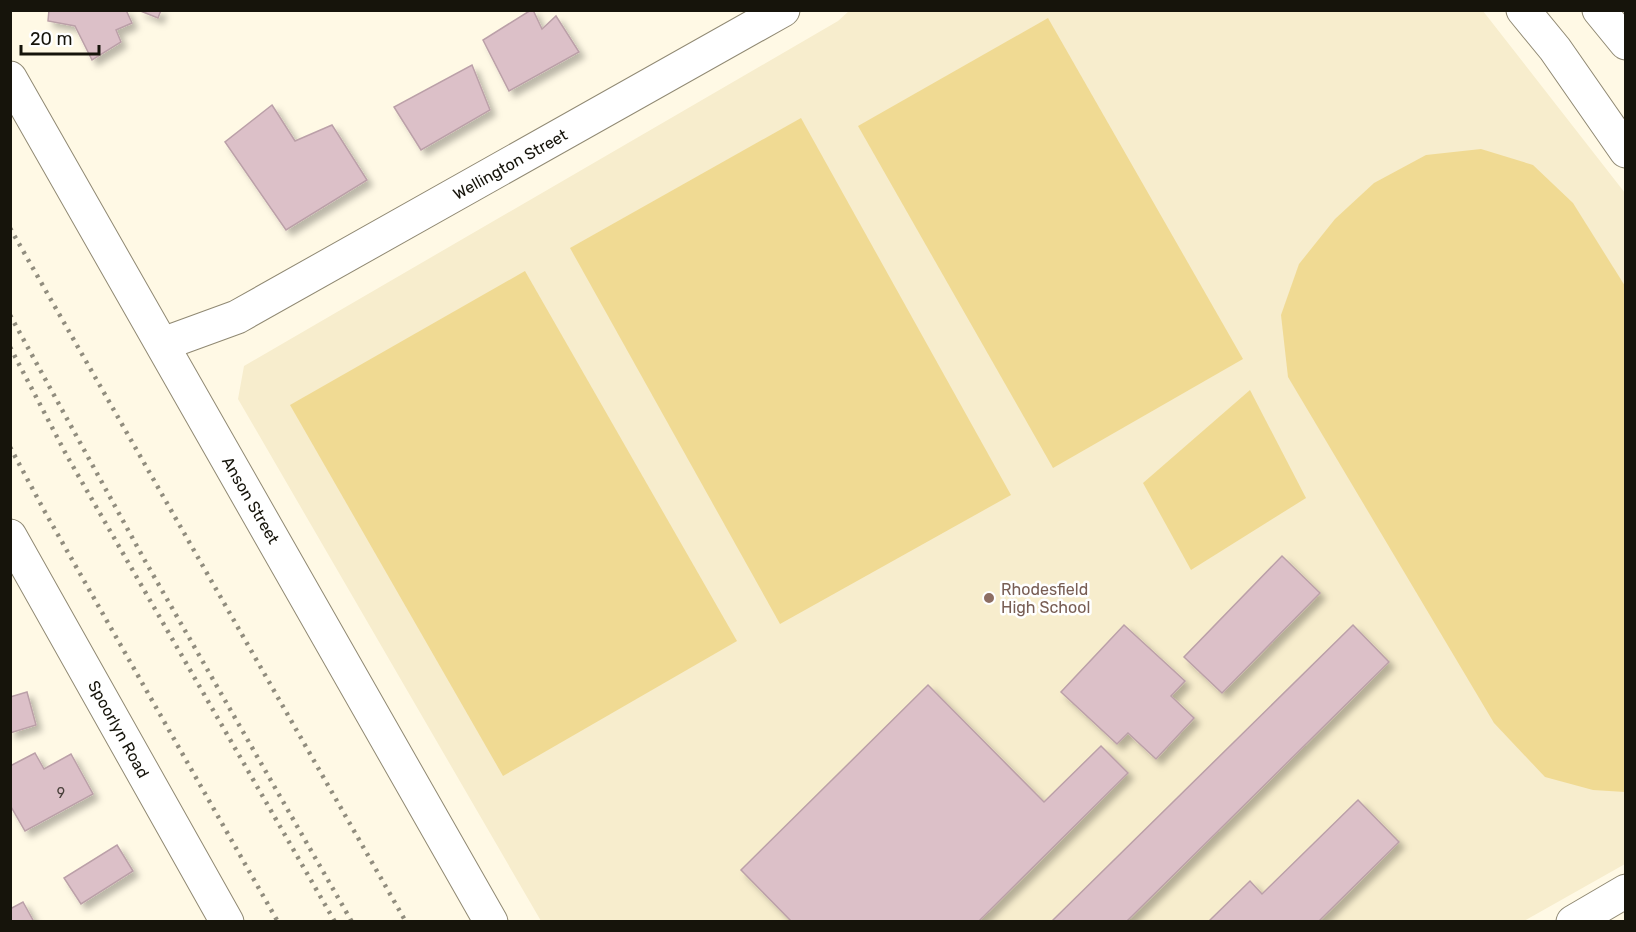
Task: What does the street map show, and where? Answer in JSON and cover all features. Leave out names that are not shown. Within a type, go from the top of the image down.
[{"type":"street","name":"Wellington Street","points":[[163,344],[237,317],[783,10]]},
{"type":"street","points":[[1523,10],[1555,49],[1626,151]]},
{"type":"street","points":[[1599,10],[1626,43]]},
{"type":"street","name":"Anson Street","points":[[10,78],[491,921]]},
{"type":"street","name":"Wellington Street","points":[[181,376],[237,317]]},
{"type":"street","name":"Spoorlyn Road","points":[[10,536],[227,921]]},
{"type":"street","points":[[1573,921],[1626,891]]},
{"type":"shaded area","name":"Rhodesfield High School","points":[[849,11],[1483,11],[1625,193],[1625,864],[1524,921],[541,921],[238,399],[244,366],[838,21]]},
{"type":"shaded area","points":[[1048,18],[1243,359],[1053,468],[858,126]]},
{"type":"shaded area","points":[[801,118],[1011,495],[780,624],[570,248]]},
{"type":"shaded area","points":[[1481,149],[1533,165],[1573,203],[1625,286],[1625,792],[1593,790],[1545,777],[1494,723],[1288,377],[1281,315],[1299,264],[1335,219],[1374,183],[1426,155]]},
{"type":"shaded area","points":[[525,271],[737,641],[503,776],[290,405]]},
{"type":"shaded area","points":[[1250,390],[1306,498],[1191,570],[1143,483]]},
{"type":"building","points":[[49,10],[126,10],[132,23],[116,30],[121,42],[92,60],[75,26],[48,21]]},
{"type":"building","points":[[138,10],[161,10],[158,18]]},
{"type":"building","points":[[531,10],[542,29],[556,16],[579,52],[509,91],[483,40]]},
{"type":"building","points":[[472,65],[490,110],[421,150],[394,107]]},
{"type":"building","points":[[272,105],[295,141],[332,125],[367,180],[286,230],[225,142]]},
{"type":"building","points":[[1282,556],[1320,593],[1222,693],[1184,657]]},
{"type":"building","points":[[1124,625],[1185,681],[1171,696],[1194,718],[1156,759],[1128,733],[1117,744],[1061,692]]},
{"type":"building","points":[[1353,625],[1389,662],[1126,922],[1051,922]]},
{"type":"building","points":[[928,685],[1044,802],[1101,746],[1128,773],[978,922],[792,922],[741,870]]},
{"type":"building","points":[[27,692],[36,725],[10,733],[10,697]]},
{"type":"building","points":[[35,753],[44,769],[71,754],[93,794],[25,831],[10,805],[10,766]]},
{"type":"building","points":[[1358,800],[1399,842],[1318,922],[1208,922],[1250,881],[1262,894]]},
{"type":"building","points":[[117,845],[133,871],[81,904],[64,878]]},
{"type":"building","points":[[23,902],[34,922],[10,922],[10,909]]},
{"type":"railway","points":[[10,228],[406,922]]},
{"type":"railway","points":[[10,315],[144,559],[352,922]]},
{"type":"railway","points":[[10,347],[67,456],[335,922]]},
{"type":"railway","points":[[10,447],[278,922]]},
{"type":"place","name":"Rhodesfield High School","points":[[989,598]]}]
